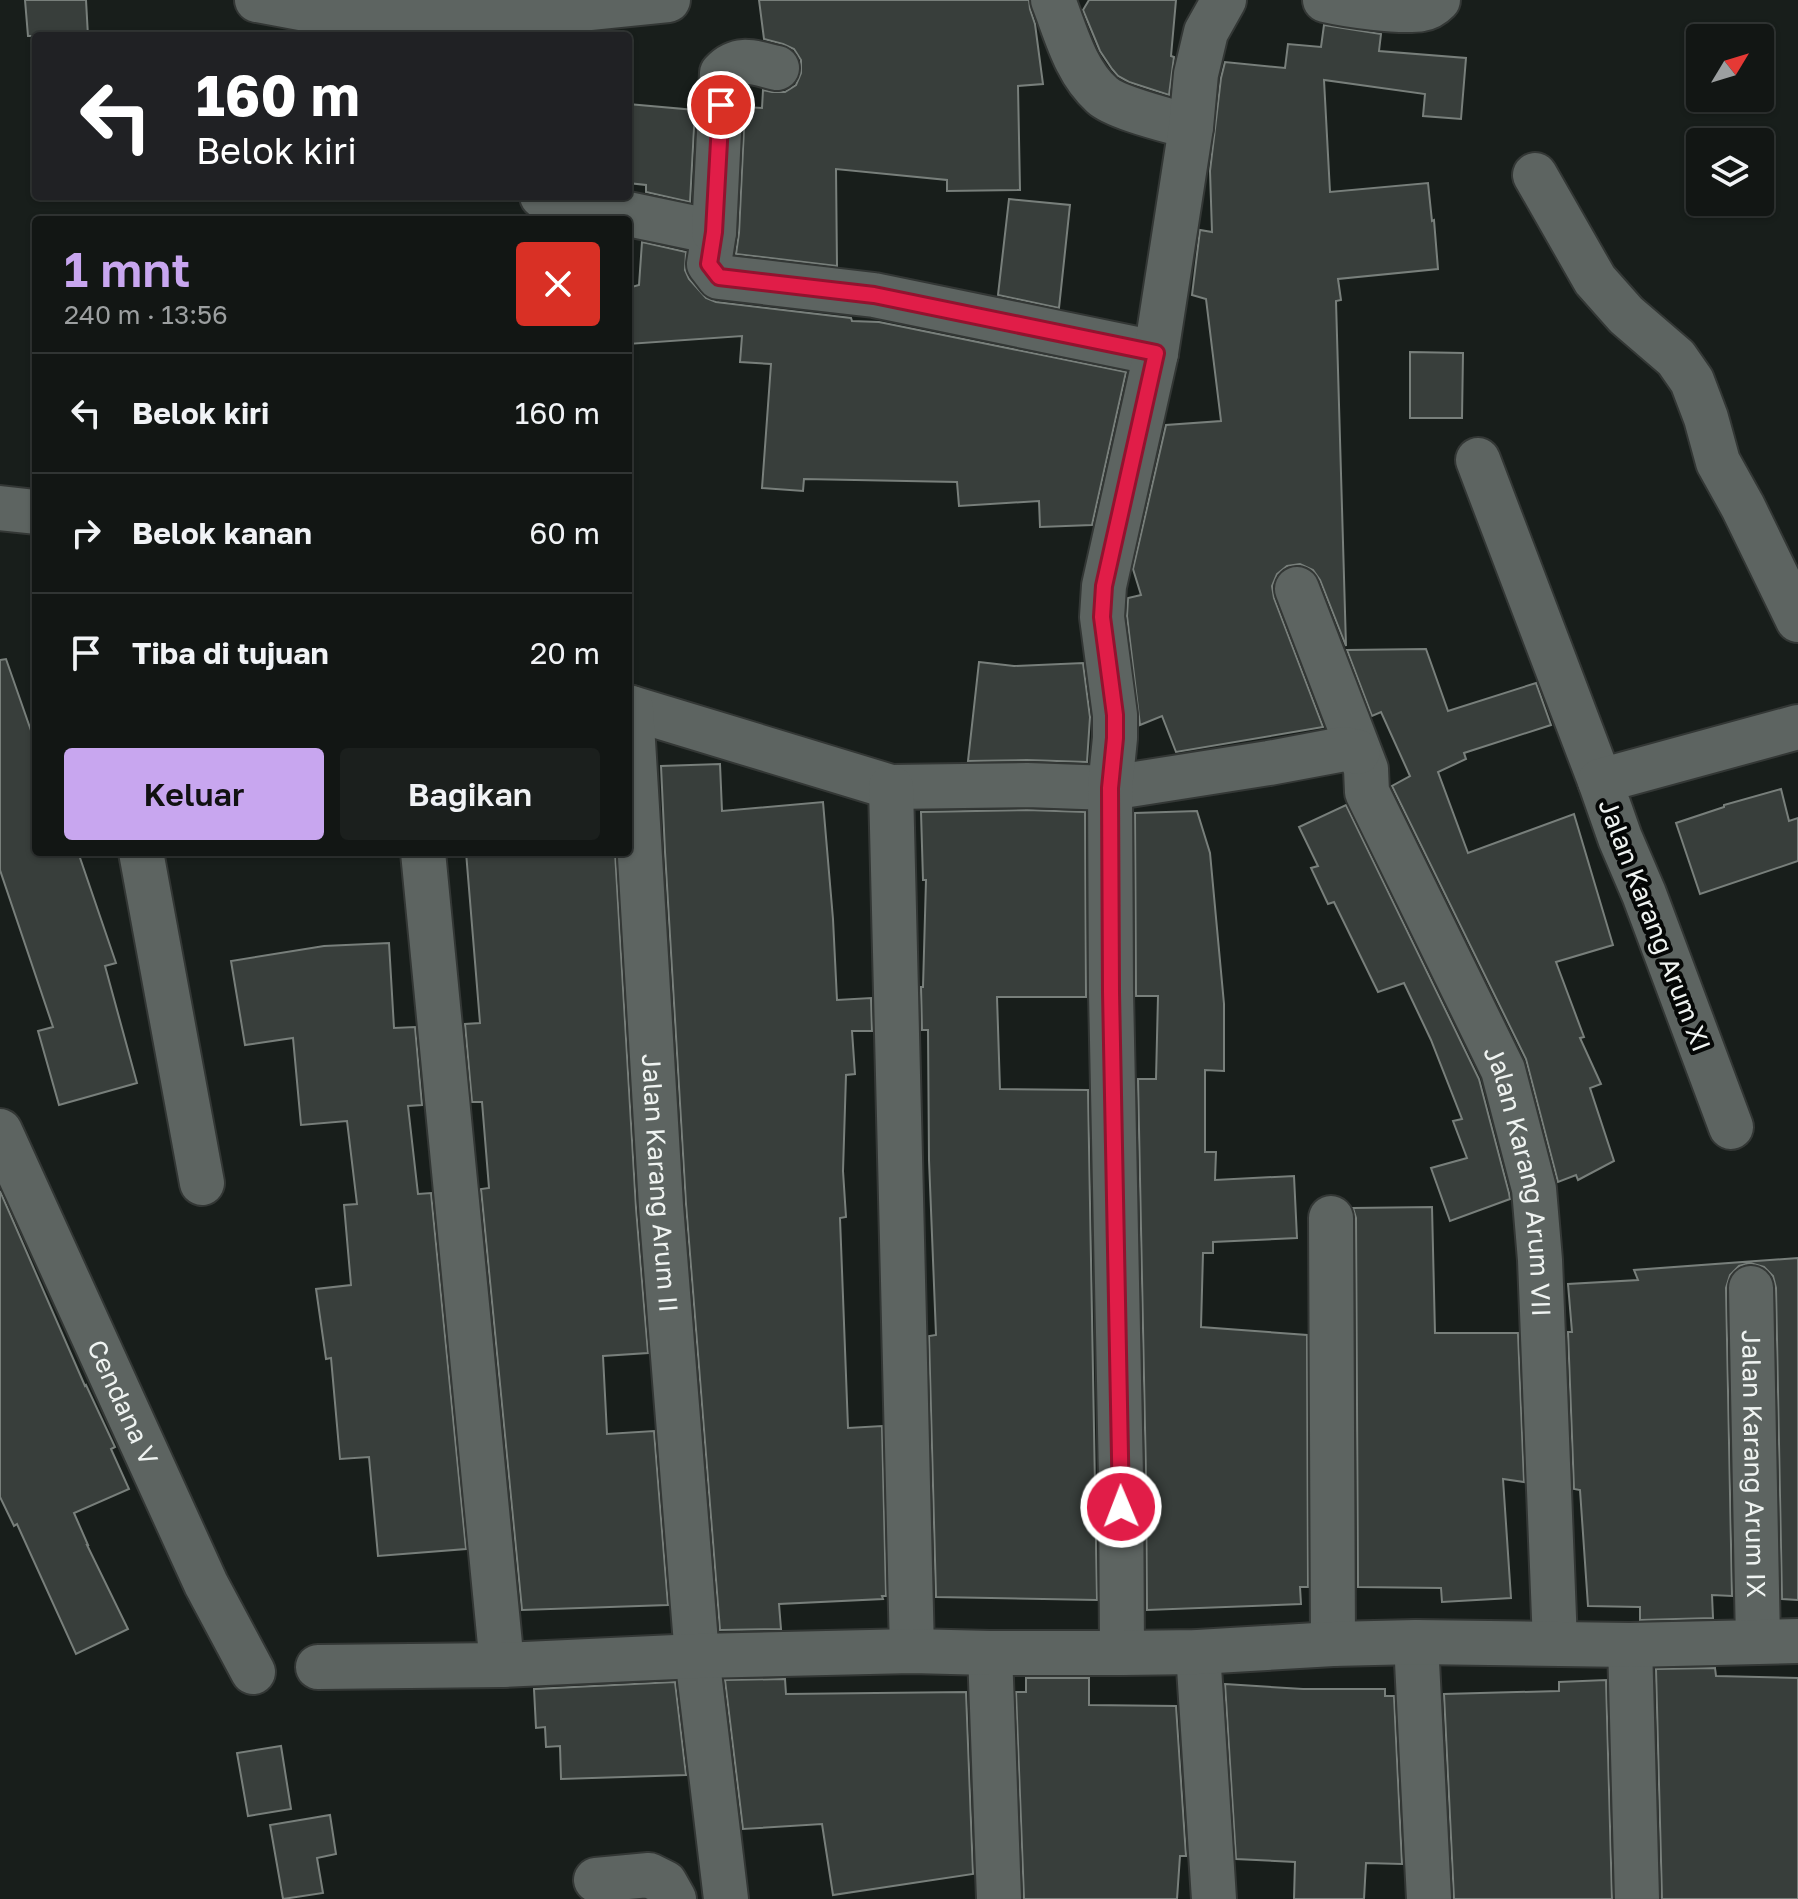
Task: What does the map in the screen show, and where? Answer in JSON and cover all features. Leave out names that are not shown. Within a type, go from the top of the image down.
[{"type":"street","points":[[257,0],[349,17],[448,18],[521,15],[668,0]]},
{"type":"street","points":[[1053,0],[1076,63],[1103,97],[1139,112],[1191,127]]},
{"type":"street","points":[[1122,1653],[1111,992],[1110,788],[1115,715],[1102,617],[1104,586],[1156,353],[1191,127],[1196,74],[1206,32],[1224,0]]},
{"type":"street","points":[[1325,0],[1384,9],[1420,10],[1433,6],[1438,0]]},
{"type":"street","points":[[777,68],[744,61],[731,64],[722,73],[714,232],[709,264],[719,277],[874,295],[1156,353]]},
{"type":"street","points":[[1535,175],[1595,280],[1626,315],[1676,358],[1692,381],[1718,462],[1798,620]]},
{"type":"street","points":[[561,200],[714,232]]},
{"type":"street","points":[[1478,460],[1600,781]]},
{"type":"street","points":[[0,508],[32,512]]},
{"type":"street","name":"Jalan Karang Arum VII","points":[[1297,589],[1366,769],[1367,792],[1503,1070],[1534,1189],[1540,1260],[1555,1643]]},
{"type":"street","points":[[632,708],[891,787],[1027,785],[1110,788],[1344,749],[1358,752]]},
{"type":"street","name":"Jalan Karang Arum XI","points":[[1731,1127],[1600,781],[1798,727]]},
{"type":"street","name":"Jalan Karang Arum II","points":[[632,754],[661,1206],[697,1656],[726,1899]]},
{"type":"street","points":[[891,787],[912,1651]]},
{"type":"street","points":[[142,856],[202,1183]]},
{"type":"street","points":[[423,856],[502,1665]]},
{"type":"street","name":"Cendana V","points":[[0,1131],[206,1584],[253,1672]]},
{"type":"street","points":[[1331,1218],[1333,1644]]},
{"type":"street","name":"Jalan Karang Arum IX","points":[[1751,1288],[1778,1641]]},
{"type":"street","points":[[318,1667],[502,1665],[912,1651],[1198,1652],[1416,1642],[1630,1645],[1778,1641]]},
{"type":"street","points":[[1416,1642],[1429,1899]]},
{"type":"street","points":[[1630,1645],[1637,1899]]},
{"type":"street","points":[[1198,1652],[1214,1899]]},
{"type":"street","points":[[990,1653],[999,1899]]},
{"type":"street","points":[[596,1880],[649,1875],[665,1883],[674,1899]]},
{"type":"building","points":[[25,0],[86,0],[88,32],[32,32],[32,36],[28,36]]},
{"type":"building","points":[[759,0],[1029,0],[1043,84],[1018,86],[1020,190],[947,191],[947,180],[836,169],[837,266],[736,254],[745,107],[762,108],[763,90],[785,92],[796,85],[801,73],[801,60],[794,49],[764,39]]},
{"type":"building","points":[[1089,0],[1176,0],[1169,95],[1129,82],[1112,69],[1100,51],[1083,10]]},
{"type":"building","points":[[1324,25],[1381,34],[1379,51],[1466,58],[1461,119],[1423,116],[1425,94],[1324,80],[1330,192],[1428,183],[1438,269],[1338,279],[1341,300],[1336,301],[1346,646],[1320,580],[1313,570],[1300,564],[1287,566],[1277,574],[1272,586],[1323,727],[1176,752],[1162,716],[1140,725],[1127,616],[1128,598],[1141,595],[1133,569],[1166,425],[1221,421],[1206,299],[1192,295],[1200,230],[1212,232],[1210,171],[1221,78],[1225,62],[1285,68],[1288,44],[1321,47]]},
{"type":"building","points":[[632,104],[695,110],[690,202],[646,192],[646,185],[632,183]]},
{"type":"building","points":[[1009,199],[1070,205],[1059,308],[998,295]]},
{"type":"building","points":[[642,242],[686,252],[685,270],[689,279],[706,298],[716,302],[879,322],[1126,372],[1092,525],[1040,527],[1039,501],[959,506],[957,482],[804,479],[803,491],[762,488],[771,364],[740,362],[742,336],[632,344],[632,287],[639,285]]},
{"type":"building","points":[[1410,352],[1463,353],[1462,418],[1410,418]]},
{"type":"building","points":[[1426,649],[1448,711],[1536,683],[1551,725],[1464,753],[1466,759],[1438,772],[1468,853],[1574,814],[1613,945],[1556,962],[1584,1037],[1580,1038],[1601,1084],[1590,1088],[1614,1161],[1578,1180],[1576,1175],[1558,1182],[1526,1059],[1392,786],[1410,776],[1381,712],[1372,716],[1347,650]]},
{"type":"building","points":[[6,659],[32,734],[32,856],[79,856],[116,963],[105,966],[137,1083],[59,1105],[38,1031],[53,1027],[0,870],[0,660]]},
{"type":"building","points":[[979,662],[1014,666],[1083,663],[1090,717],[1087,762],[968,761]]},
{"type":"building","points":[[720,764],[722,811],[823,802],[837,1000],[871,998],[872,1031],[852,1031],[855,1074],[846,1075],[843,1171],[846,1217],[840,1218],[848,1428],[882,1426],[886,1596],[882,1596],[883,1599],[779,1604],[781,1629],[720,1630],[686,1204],[661,766]]},
{"type":"building","points":[[1781,789],[1789,821],[1798,818],[1798,861],[1700,894],[1676,823]]},
{"type":"building","points":[[1346,805],[1479,1079],[1509,1193],[1510,1199],[1450,1221],[1431,1168],[1467,1158],[1453,1121],[1462,1119],[1431,1040],[1404,983],[1378,992],[1334,902],[1328,904],[1311,868],[1318,866],[1299,827]]},
{"type":"building","points":[[1197,811],[1210,853],[1224,1004],[1224,1071],[1205,1070],[1205,1152],[1216,1152],[1215,1180],[1294,1176],[1297,1238],[1213,1242],[1213,1253],[1203,1253],[1201,1327],[1307,1335],[1308,1587],[1300,1587],[1301,1604],[1147,1610],[1138,1079],[1156,1079],[1158,996],[1136,996],[1135,813]]},
{"type":"building","points":[[921,812],[1085,812],[1086,997],[997,997],[1000,1089],[1088,1090],[1097,1600],[936,1597],[929,1336],[936,1335],[929,1160],[928,1030],[922,1030],[926,880],[923,880]]},
{"type":"building","points":[[466,856],[615,856],[636,1208],[648,1353],[603,1356],[607,1434],[654,1431],[668,1605],[522,1610],[481,1189],[489,1188],[482,1102],[472,1102],[465,1024],[480,1023]]},
{"type":"building","points":[[389,943],[394,1028],[415,1027],[422,1105],[408,1106],[418,1194],[431,1193],[466,1549],[378,1556],[369,1457],[340,1459],[331,1358],[326,1359],[316,1289],[351,1285],[344,1205],[357,1204],[347,1121],[301,1125],[293,1038],[245,1045],[231,961],[324,946]]},
{"type":"building","points":[[0,1191],[115,1447],[111,1449],[129,1489],[74,1513],[128,1629],[76,1654],[17,1524],[14,1526],[0,1497]]},
{"type":"building","points":[[1432,1207],[1435,1333],[1518,1333],[1524,1482],[1503,1479],[1511,1598],[1442,1602],[1441,1588],[1358,1587],[1356,1218],[1353,1208]]},
{"type":"building","points":[[1798,1258],[1798,1600],[1782,1599],[1776,1288],[1773,1276],[1764,1267],[1750,1263],[1739,1266],[1730,1275],[1726,1288],[1732,1596],[1712,1595],[1713,1618],[1640,1620],[1640,1607],[1588,1606],[1580,1490],[1574,1489],[1568,1332],[1572,1332],[1568,1284],[1638,1280],[1634,1270]]},
{"type":"building","points":[[1715,1668],[1716,1676],[1798,1678],[1798,1899],[1662,1899],[1656,1669]]},
{"type":"building","points":[[1026,1678],[1089,1678],[1089,1705],[1176,1706],[1186,1856],[1180,1856],[1177,1899],[1024,1899],[1016,1692],[1026,1692]]},
{"type":"building","points":[[785,1679],[786,1694],[966,1692],[973,1874],[833,1895],[822,1824],[743,1829],[725,1680]]},
{"type":"building","points":[[1606,1680],[1612,1899],[1454,1899],[1444,1694],[1559,1691],[1559,1682]]},
{"type":"building","points":[[675,1682],[686,1775],[561,1779],[560,1746],[546,1747],[545,1727],[536,1728],[534,1689]]},
{"type":"building","points":[[1225,1684],[1303,1689],[1385,1689],[1385,1696],[1394,1696],[1402,1864],[1366,1863],[1364,1899],[1294,1899],[1295,1862],[1236,1859]]},
{"type":"building","points":[[281,1746],[291,1809],[248,1816],[237,1753]]},
{"type":"building","points":[[330,1815],[336,1854],[317,1858],[323,1893],[283,1899],[270,1825]]},
{"type":"route","points":[[721,105],[714,232],[709,264],[719,277],[874,295],[1156,353],[1104,586],[1102,617],[1115,715],[1110,788],[1111,992],[1121,1507]]}]
